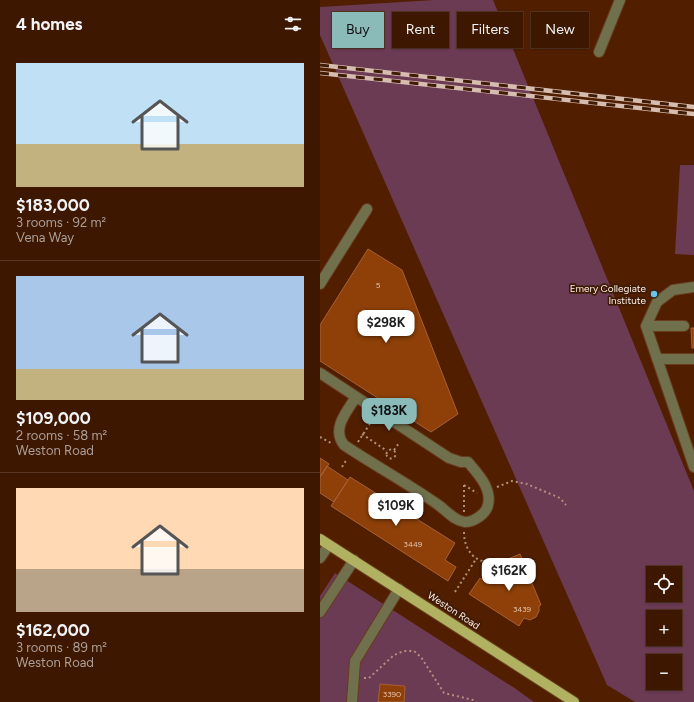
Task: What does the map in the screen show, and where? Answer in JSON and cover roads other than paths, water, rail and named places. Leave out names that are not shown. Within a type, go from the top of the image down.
[{"type":"main road","name":"Weston Road","points":[[320,539],[574,702]]},
{"type":"street","points":[[599,52],[620,0]]},
{"type":"street","points":[[320,284],[367,209]]},
{"type":"street","points":[[694,287],[673,290],[657,302],[646,326],[694,467]]},
{"type":"street","points":[[646,326],[684,326]]},
{"type":"street","points":[[657,359],[694,359]]},
{"type":"street","points":[[320,373],[449,458],[461,462],[468,462],[485,485],[489,495],[487,509],[483,514],[470,521],[464,522],[453,517],[437,504],[344,445],[339,438],[339,426],[356,397]]},
{"type":"street","points":[[320,558],[329,544]]},
{"type":"street","points":[[320,612],[354,560]]},
{"type":"street","points":[[352,702],[354,661],[399,589]]},
{"type":"railway","points":[[320,65],[694,107]]},
{"type":"railway","points":[[320,73],[694,114]]},
{"type":"place","name":"Emery Collegiate Institute","points":[[654,294]]}]
